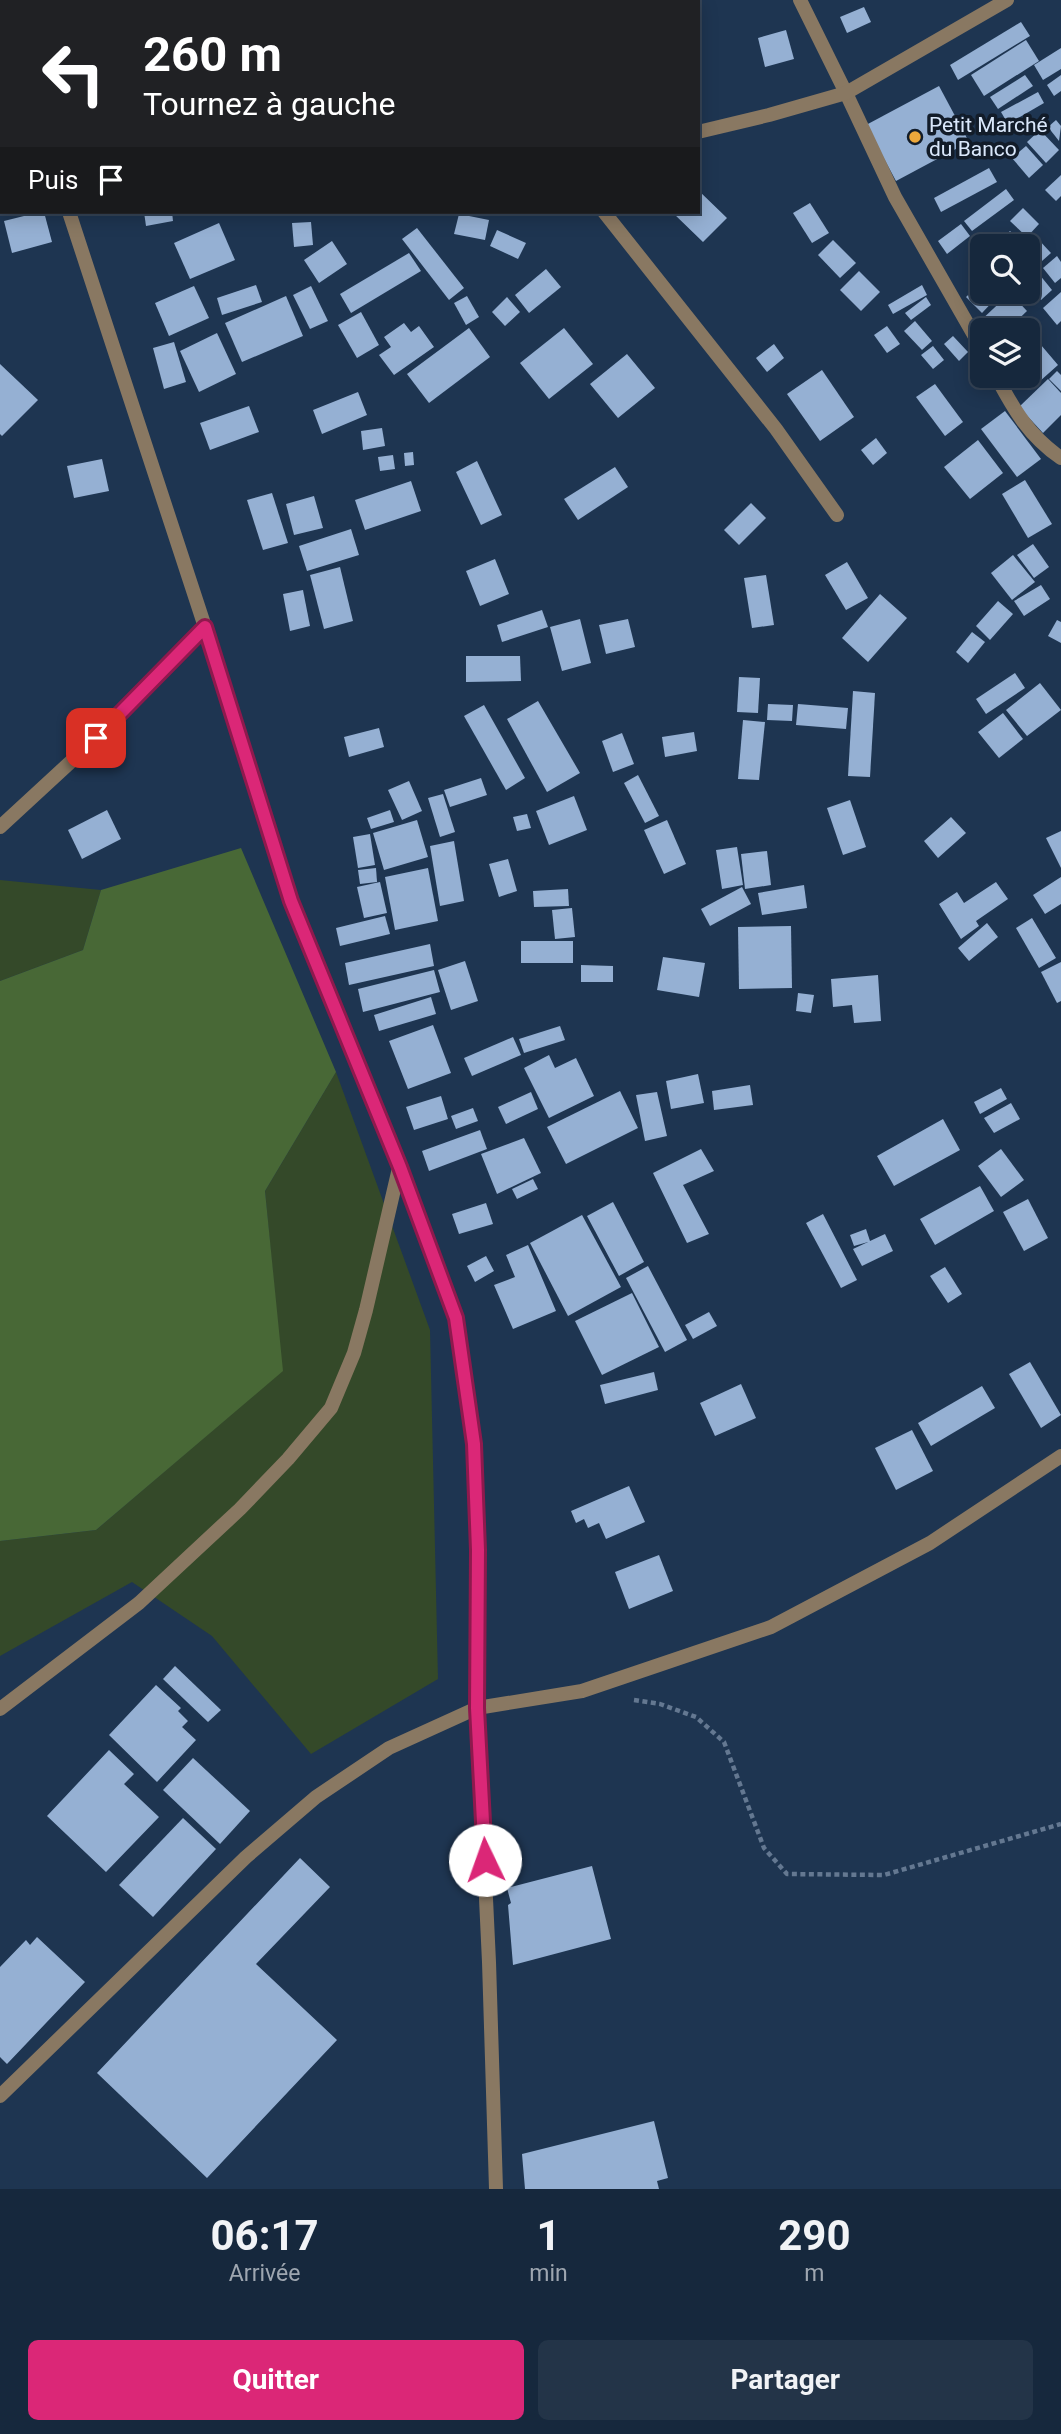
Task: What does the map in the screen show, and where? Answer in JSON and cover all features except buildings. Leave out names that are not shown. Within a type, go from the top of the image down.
[{"type":"street","points":[[800,0],[895,197],[970,328]]},
{"type":"street","points":[[700,132],[846,93],[1007,0]]},
{"type":"street","points":[[70,214],[205,627],[291,901],[400,1167],[456,1318],[474,1444],[478,1550],[477,1708],[490,1975],[496,2189]]},
{"type":"street","points":[[606,214],[776,429],[837,515]]},
{"type":"street","points":[[1002,388],[1012,407],[1040,443],[1061,458]]},
{"type":"street","points":[[0,827],[115,721],[205,627]]},
{"type":"street","points":[[0,1709],[139,1603],[240,1509],[288,1460],[331,1408],[354,1353],[400,1167]]},
{"type":"street","points":[[0,2096],[246,1857],[316,1797],[389,1748],[477,1708],[582,1691],[771,1626],[930,1543],[1061,1456]]},
{"type":"path","points":[[582,1691],[660,1704],[696,1717],[706,1725],[724,1742],[764,1849],[787,1874],[884,1875],[1061,1824]]},
{"type":"green space","points":[[241,848],[336,1072],[265,1191],[283,1371],[96,1530],[0,1541],[0,981],[83,950],[101,890]]},
{"type":"green space","points":[[0,880],[101,890],[83,950],[0,981]]},
{"type":"green space","points":[[336,1072],[430,1330],[438,1679],[311,1754],[212,1636],[132,1582],[0,1656],[0,1541],[96,1530],[282,1371],[265,1191]]},
{"type":"place","name":"Petit Marché du Banco","points":[[915,137]]},
{"type":"route","points":[[96,738],[205,627],[291,901],[400,1167],[456,1318],[474,1444],[478,1550],[477,1708],[485,1860]]}]
